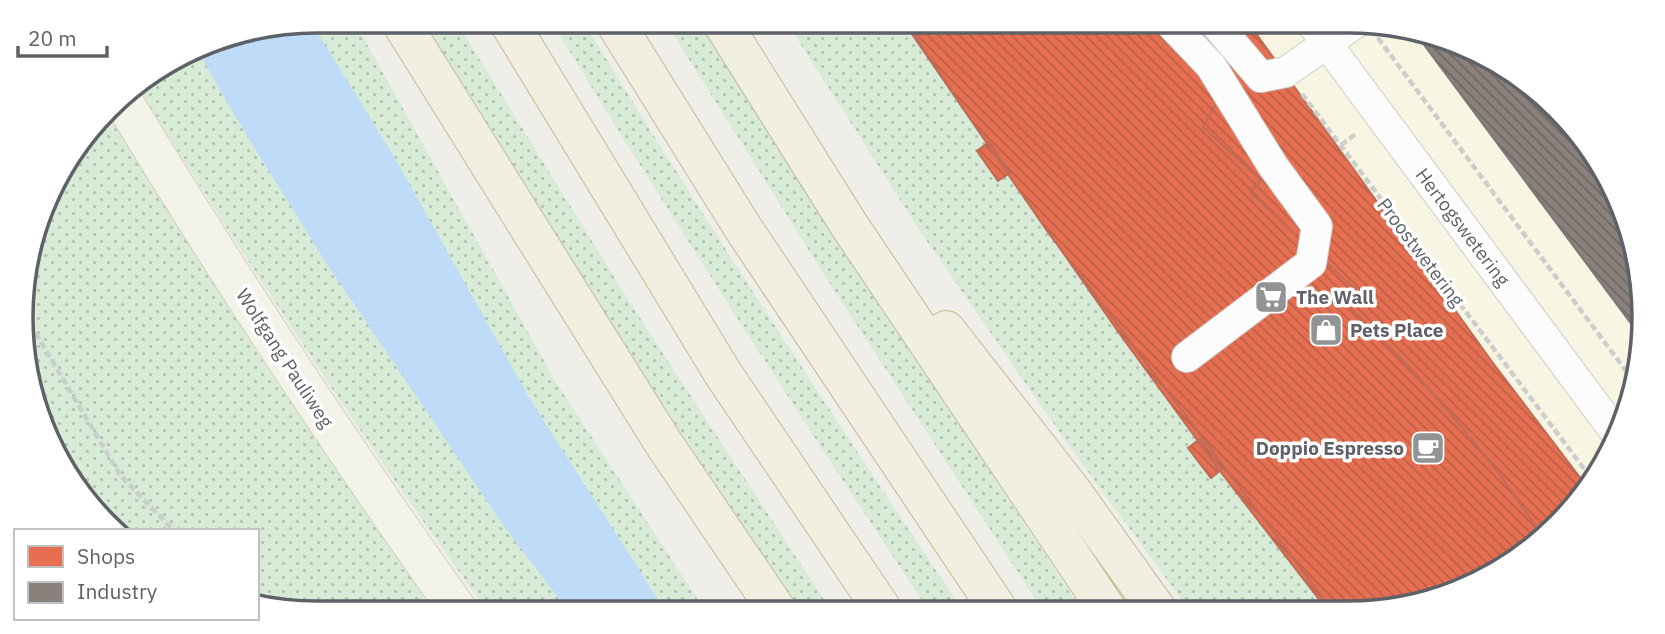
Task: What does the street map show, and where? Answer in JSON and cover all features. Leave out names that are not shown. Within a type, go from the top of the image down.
[{"type":"highway","points":[[407,33],[664,444],[771,601]]},
{"type":"highway","points":[[515,33],[724,375],[877,601]]},
{"type":"highway","points":[[621,33],[743,228],[992,601]]},
{"type":"highway","points":[[728,33],[849,225],[1101,601]]},
{"type":"highway","points":[[789,130],[1072,491],[1150,601]]},
{"type":"main road","name":"Wolfgang Pauliweg","points":[[127,107],[288,365],[451,601]]},
{"type":"street","points":[[1179,33],[1211,66],[1272,166],[1317,226],[1311,263],[1187,357]]},
{"type":"street","points":[[1223,33],[1261,77],[1286,72],[1316,33]]},
{"type":"street","name":"Hertogswetering","points":[[1318,33],[1614,415]]},
{"type":"path","points":[[1371,34],[1626,372]]},
{"type":"path","name":"Proostwetering","points":[[1286,72],[1586,472]]},
{"type":"path","points":[[34,330],[120,475],[172,529]]},
{"type":"shaded area","name":"The Wall","points":[[823,33],[1348,33],[1385,36],[1439,48],[1490,71],[1548,115],[1622,244],[1629,280],[1632,317],[1626,372],[1617,408],[1594,459],[1573,490],[1549,518],[1506,553],[1457,579],[1421,591],[1367,600],[1249,601]]},
{"type":"green space","points":[[361,33],[557,384],[699,601],[480,601],[397,484],[142,94],[175,71],[226,48],[280,36]]},
{"type":"green space","points":[[429,33],[463,33],[632,306],[825,601],[791,601],[610,325]]},
{"type":"green space","points":[[558,33],[590,33],[770,318],[956,601],[923,601],[643,170]]},
{"type":"green space","points":[[673,33],[710,33],[853,262],[1075,601],[1036,601],[827,279]]},
{"type":"green space","points":[[794,33],[913,33],[1110,320],[1217,467],[1320,601],[1183,601],[1067,443],[920,231]]},
{"type":"green space","points":[[113,119],[256,351],[428,601],[317,601],[259,594],[259,529],[129,529],[116,518],[81,475],[55,426],[43,390],[34,336],[34,298],[43,244],[55,208],[81,159]]},
{"type":"water","points":[[318,33],[393,155],[531,401],[659,601],[561,601],[503,525],[323,258],[202,58],[226,48],[262,39]]},
{"type":"building: Shops","name":"The Wall","points":[[911,33],[1256,33],[1493,363],[1581,479],[1549,518],[1521,542],[1490,563],[1457,579],[1403,595],[1367,600],[1325,601],[1047,231]]},
{"type":"building: Shops","name":"The Wall","points":[[913,33],[1207,33],[1213,44],[1190,60],[1221,95],[1203,127],[1261,180],[1250,192],[1356,290],[1345,302],[1451,414],[1498,472],[1537,528],[1490,563],[1439,586],[1385,598],[1320,601],[1124,340]]},
{"type":"building: Shops","points":[[989,142],[1010,173],[998,181],[977,151]]},
{"type":"building: Shops","points":[[1200,439],[1222,469],[1211,478],[1188,448]]},
{"type":"building: Industry","points":[[1423,44],[1457,55],[1506,81],[1549,116],[1573,144],[1594,175],[1617,226],[1629,280],[1632,324]]},
{"type":"place","name":"The Wall","points":[[1271,297]]},
{"type":"place","name":"Pets Place","points":[[1326,330]]},
{"type":"place","name":"Doppio Espresso","points":[[1428,448]]}]
